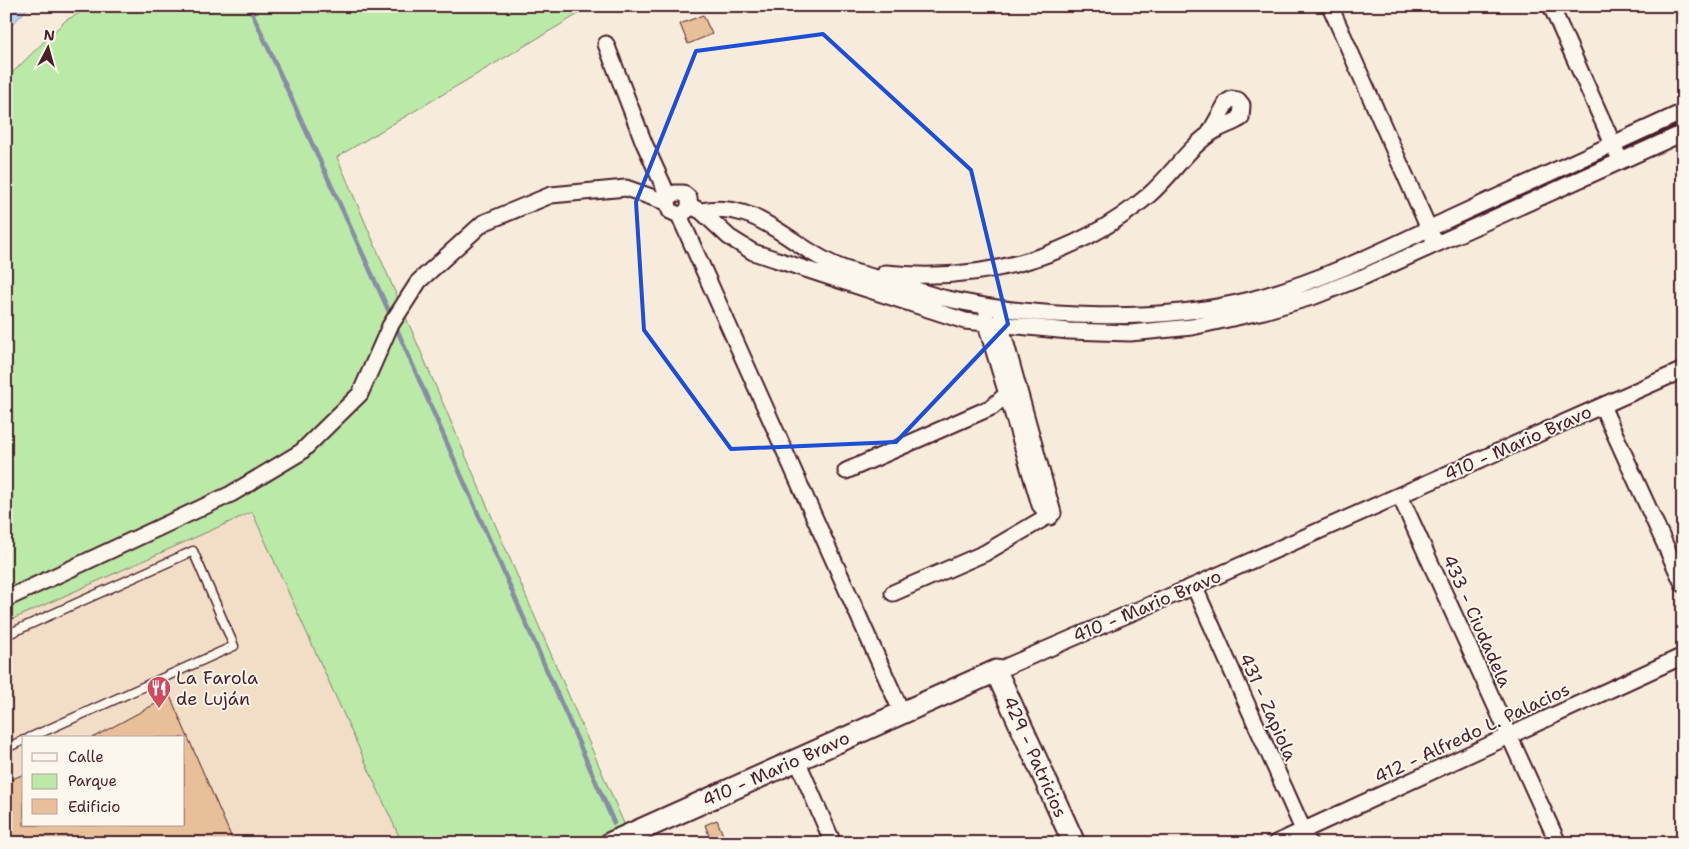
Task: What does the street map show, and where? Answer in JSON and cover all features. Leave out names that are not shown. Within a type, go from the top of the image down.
[{"type":"street","points":[[1330,6],[1436,244]]},
{"type":"street","points":[[1551,6],[1621,161]]},
{"type":"street","points":[[606,44],[668,201],[670,211],[714,208],[736,210],[755,216],[777,229],[837,273],[965,321],[1068,332],[1130,332],[1192,327],[1264,311],[1315,296],[1683,133]]},
{"type":"street","points":[[690,211],[753,252],[837,273],[986,306],[1132,316],[1192,310],[1248,300],[1342,269],[1683,112]]},
{"type":"street","points":[[837,273],[947,276],[982,272],[1052,254],[1086,238],[1123,217],[1151,193],[1209,134]]},
{"type":"street","points":[[6,599],[230,494],[301,452],[360,394],[393,321],[419,281],[483,223],[551,196],[626,188],[668,201]]},
{"type":"street","points":[[690,211],[902,713]]},
{"type":"street","points":[[893,593],[985,553],[1050,517],[1053,513],[1052,504],[1013,393],[986,306]]},
{"type":"street","points":[[993,325],[1002,308]]},
{"type":"street","name":"410 - Mario Bravo","points":[[625,840],[797,760],[996,671],[1400,496],[1683,370]]},
{"type":"street","points":[[846,471],[992,408],[1013,393]]},
{"type":"street","points":[[1602,406],[1683,584]]},
{"type":"street","name":"433 - Ciudadela","points":[[1400,496],[1558,843]]},
{"type":"street","name":"431 - Zapiola","points":[[1194,586],[1306,837]]},
{"type":"street","name":"412 - Alfredo L. Palacios","points":[[1276,843],[1306,837],[1508,736],[1683,656]]},
{"type":"street","name":"429 - Patricios","points":[[996,671],[1074,843]]},
{"type":"street","points":[[797,760],[833,843]]},
{"type":"lane","points":[[6,635],[193,551],[234,646],[33,736]]},
{"type":"lane","points":[[6,748],[22,741]]},
{"type":"highlighted area","points":[[823,34],[971,170],[1008,324],[896,442],[731,449],[644,330],[636,202],[696,51]]},
{"type":"shaded area","points":[[252,511],[402,843],[6,843],[6,622]]},
{"type":"green space","points":[[94,6],[592,6],[337,157],[625,826],[588,843],[402,843],[252,512],[6,622],[6,79],[66,20]]},
{"type":"water","points":[[6,6],[30,6],[6,31]]},
{"type":"building","points":[[703,15],[712,34],[688,44],[680,24]]},
{"type":"building","points":[[170,696],[234,843],[6,843],[6,782],[22,775],[22,826],[185,826],[185,736],[96,736]]},
{"type":"building","points":[[717,820],[725,840],[712,843],[705,825]]},
{"type":"waterway","points":[[249,6],[392,318]]},
{"type":"waterway","points":[[395,325],[614,823]]},
{"type":"place","name":"La Farola de Luján","points":[[159,709]]}]
